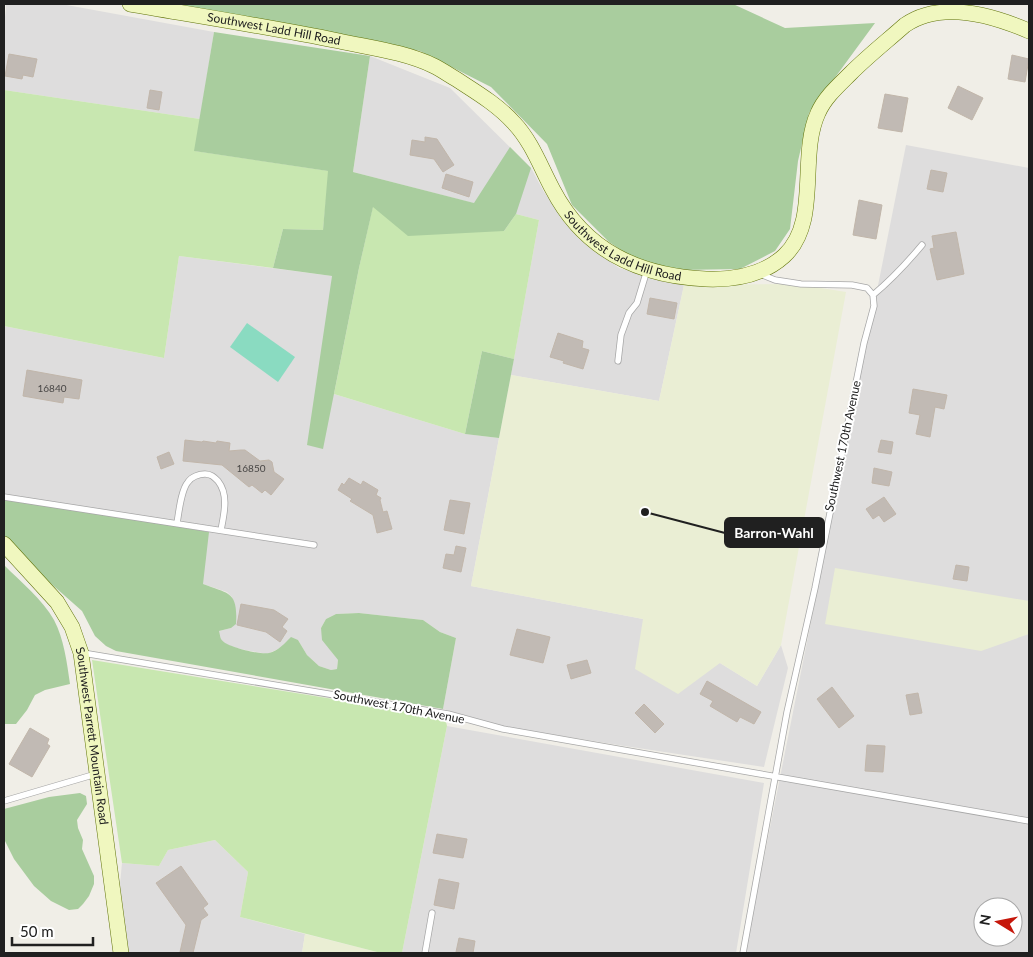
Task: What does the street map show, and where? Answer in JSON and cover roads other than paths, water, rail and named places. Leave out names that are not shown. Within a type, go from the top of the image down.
[{"type":"street","name":"Southwest Ladd Hill Road","points":[[130,4],[237,22],[402,54],[436,67],[481,96],[514,123],[532,149],[561,205],[573,221],[598,244],[612,254],[647,270],[679,276],[718,279],[741,277],[771,265],[783,257],[796,240],[805,210],[809,148],[813,127],[820,108],[858,66],[910,21],[934,12],[964,8],[1029,31]]},
{"type":"street","name":"Southwest Parrett Mountain Road","points":[[4,544],[58,602],[72,627],[81,653],[121,953]]},
{"type":"lane","points":[[756,272],[775,280],[801,284],[852,285],[867,288],[873,295],[912,258],[922,244]]},
{"type":"lane","points":[[618,361],[621,335],[629,313],[637,302],[647,270]]},
{"type":"lane","name":"Southwest 170th Avenue","points":[[775,776],[864,343],[874,306],[873,295]]},
{"type":"lane","points":[[177,523],[184,488],[188,481],[196,475],[204,474],[213,476],[222,486],[225,499],[221,530]]},
{"type":"lane","points":[[4,496],[314,545]]},
{"type":"lane","name":"Southwest 170th Avenue","points":[[81,653],[448,714],[503,730],[775,776],[1029,822]]},
{"type":"lane","points":[[4,801],[96,774]]},
{"type":"lane","points":[[743,953],[775,776]]},
{"type":"lane","points":[[425,953],[432,913]]},
{"type":"place","name":"Barron-Wahl","points":[[645,512]]}]
